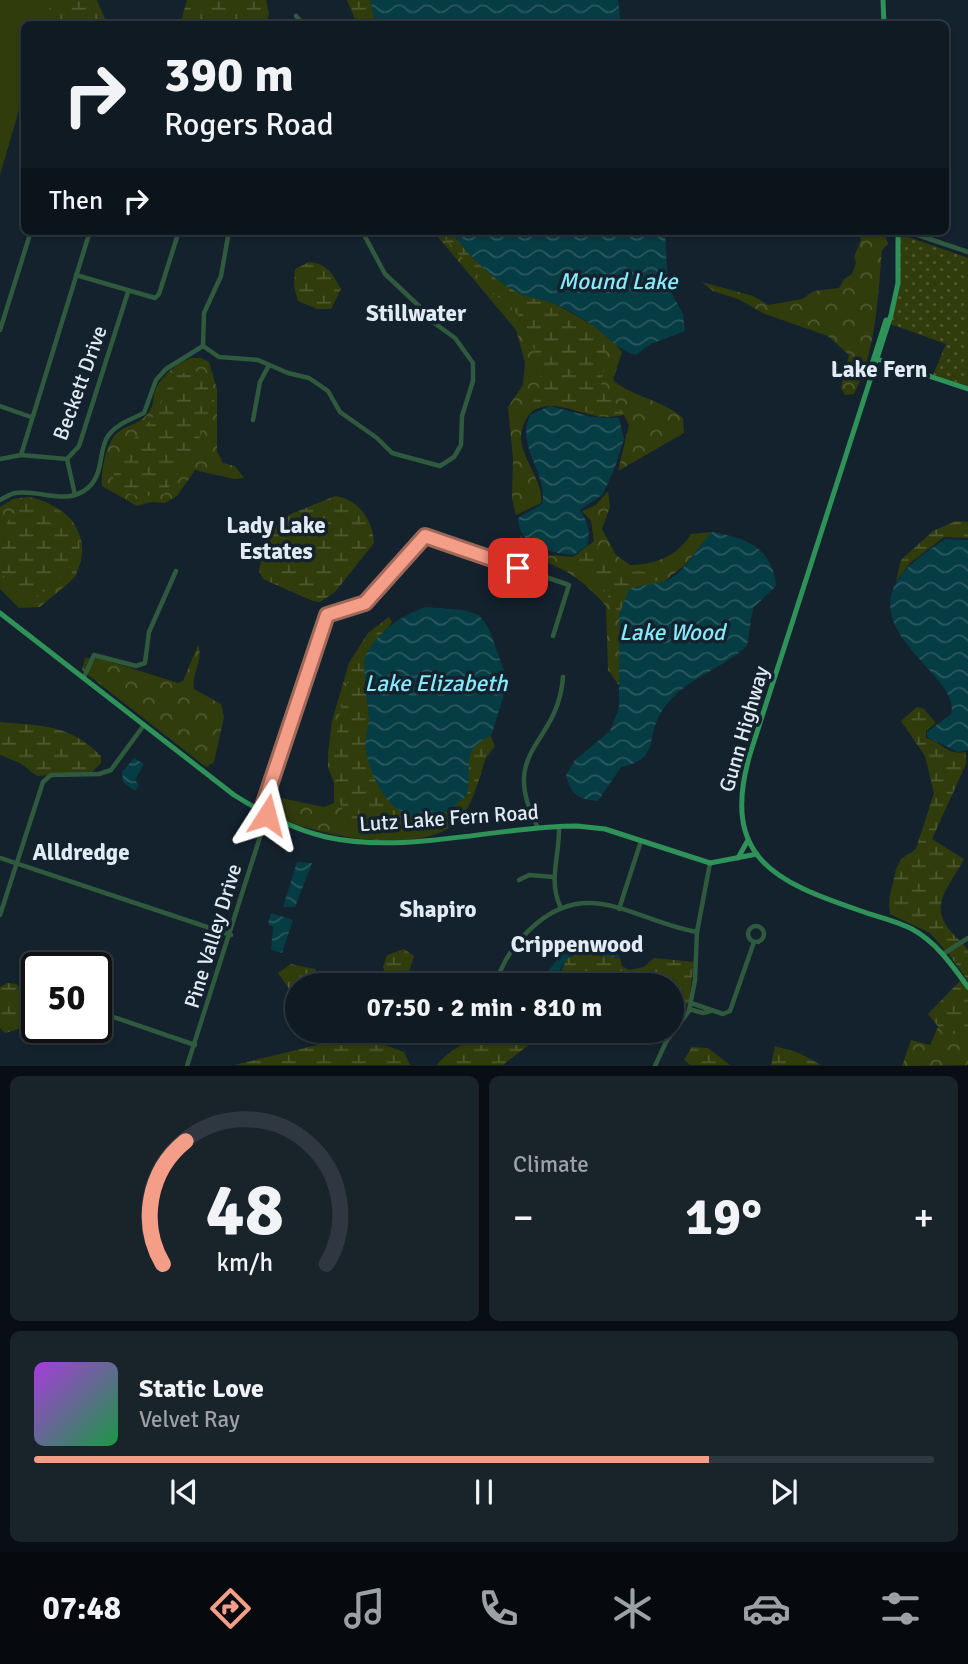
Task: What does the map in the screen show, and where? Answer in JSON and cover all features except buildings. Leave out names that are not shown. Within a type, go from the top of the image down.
[{"type":"main road","points":[[883,0],[884,21]]},
{"type":"main road","name":"Gunn Highway","points":[[898,235],[898,273],[876,359],[743,778],[739,805],[748,840],[757,854],[790,885],[911,929],[943,954],[968,987]]},
{"type":"main road","points":[[876,359],[968,389]]},
{"type":"main road","name":"Lutz Lake Fern Road","points":[[0,613],[264,814],[313,833],[356,841],[399,841],[559,826],[605,829],[710,863],[757,854]]},
{"type":"main road","points":[[735,860],[742,854],[748,840]]},
{"type":"street","points":[[296,16],[300,21]]},
{"type":"street","points":[[0,330],[30,235]]},
{"type":"street","points":[[21,455],[89,235]]},
{"type":"street","points":[[76,275],[151,298],[158,296],[178,235]]},
{"type":"street","points":[[203,346],[204,313],[222,276],[228,235]]},
{"type":"street","points":[[203,346],[219,358],[258,360],[317,383],[328,391],[340,412],[377,438],[391,453],[440,466],[454,457],[461,445],[461,416],[473,381],[473,363],[461,344],[426,317],[419,306],[385,274],[364,235]]},
{"type":"street","points":[[918,235],[968,252]]},
{"type":"street","name":"Beckett Drive","points":[[0,459],[21,455],[68,459],[79,446],[128,292]]},
{"type":"street","points":[[0,500],[15,493],[57,498],[75,495],[90,486],[99,471],[107,437],[119,425],[144,412],[152,400],[156,380],[166,369],[203,346]]},
{"type":"street","points":[[253,420],[260,383],[269,365]]},
{"type":"street","points":[[0,406],[31,417]]},
{"type":"street","points":[[68,459],[75,495]]},
{"type":"street","name":"Pine Valley Drive","points":[[187,1066],[231,935],[264,814],[327,615],[365,603],[425,536],[569,586],[553,636]]},
{"type":"street","points":[[84,677],[94,656],[136,666],[145,663],[149,632],[176,571]]},
{"type":"street","points":[[538,828],[523,794],[522,773],[554,712],[563,677]]},
{"type":"street","points":[[0,915],[43,782],[51,775],[111,770],[144,725]]},
{"type":"street","points":[[559,826],[560,850],[554,877],[554,893],[560,906]]},
{"type":"street","points":[[619,909],[641,841]]},
{"type":"street","points":[[0,858],[231,935]]},
{"type":"street","points":[[654,1066],[690,1006],[697,932],[710,863]]},
{"type":"street","points":[[519,880],[529,875],[554,877]]},
{"type":"street","points":[[499,973],[517,941],[560,906],[586,901],[697,932]]},
{"type":"street","points":[[943,954],[968,938]]},
{"type":"street","points":[[690,1006],[723,1014],[732,1009],[754,942]]},
{"type":"street","points":[[112,1017],[195,1045]]},
{"type":"green space","points":[[0,0],[52,0],[46,21],[21,21],[21,103],[0,175]]},
{"type":"green space","points":[[2,0],[97,0],[106,21],[21,21]]},
{"type":"green space","points":[[187,0],[266,0],[269,14],[267,21],[181,21]]},
{"type":"green space","points":[[347,0],[370,0],[375,21],[356,21]]},
{"type":"green space","points":[[436,235],[453,235],[473,259],[524,296],[552,302],[606,333],[622,352],[613,380],[629,391],[674,411],[683,418],[684,433],[618,471],[629,425],[624,415],[600,417],[552,405],[535,409],[528,416],[521,436],[525,455],[541,494],[541,503],[516,515],[512,499],[513,458],[508,407],[523,385],[525,362],[516,330]]},
{"type":"green space","points":[[442,235],[453,235],[473,259],[606,333],[608,345],[601,384],[624,414],[599,414],[552,406],[529,412],[539,387],[541,368],[524,322],[508,304],[492,292]]},
{"type":"green space","points":[[859,235],[885,235],[888,244],[882,250],[875,324],[867,360],[854,394],[845,395],[841,387],[849,355],[828,336],[765,314],[738,299],[713,291],[702,282],[753,296],[768,305],[802,299],[814,291],[839,288],[844,279],[852,274],[856,263],[854,257],[861,240]]},
{"type":"green space","points":[[900,235],[968,258],[968,386],[933,375],[946,344],[890,324],[897,299]]},
{"type":"green space","points":[[309,262],[329,270],[341,289],[331,309],[317,309],[298,301],[294,286],[295,269]]},
{"type":"green space","points":[[191,358],[201,358],[209,362],[217,389],[217,451],[223,463],[235,466],[244,478],[234,479],[195,470],[177,496],[165,503],[151,502],[137,506],[102,486],[102,472],[108,447],[116,434],[146,416],[153,404],[157,386],[165,376]]},
{"type":"green space","points":[[195,370],[207,384],[216,405],[191,454],[164,494],[143,496],[118,488],[113,483],[122,453],[154,415],[173,376]]},
{"type":"green space","points":[[608,491],[610,507],[602,529],[616,555],[630,565],[665,558],[686,542],[691,534],[712,532],[685,565],[619,616],[620,687],[608,670],[606,606],[571,574],[516,548],[521,535],[529,545],[550,555],[571,557],[581,553],[594,541],[591,521],[582,511],[596,505]]},
{"type":"green space","points":[[335,496],[358,506],[363,512],[371,527],[374,543],[335,592],[320,602],[313,601],[263,579],[259,571],[263,550],[276,526],[291,514]]},
{"type":"green space","points":[[28,497],[54,506],[73,523],[82,546],[81,560],[74,578],[40,607],[19,608],[0,589],[0,507],[13,499]]},
{"type":"green space","points":[[25,504],[56,509],[74,523],[78,533],[75,577],[62,577],[37,597],[22,596],[0,572],[3,533],[11,517]]},
{"type":"green space","points":[[956,521],[968,522],[968,538],[944,537],[910,563],[896,581],[901,560],[933,531]]},
{"type":"green space","points":[[594,541],[612,566],[628,572],[655,574],[667,580],[646,582],[629,589],[619,615],[599,586],[554,555],[573,557]]},
{"type":"green space","points":[[389,617],[392,622],[383,633],[366,700],[370,727],[478,741],[491,736],[495,746],[484,762],[473,797],[465,812],[453,825],[435,834],[388,841],[361,839],[309,828],[269,812],[276,797],[324,807],[334,803],[334,783],[328,768],[328,753],[332,721],[349,663],[368,633]]},
{"type":"green space","points":[[392,622],[363,661],[370,727],[365,749],[372,777],[449,811],[461,791],[474,750],[491,736],[475,790],[457,818],[426,833],[396,835],[373,830],[352,834],[339,799],[333,761],[342,702],[358,656],[378,632]]},
{"type":"green space","points":[[198,645],[194,689],[221,704],[224,717],[214,762],[206,767],[82,670],[85,658],[99,658],[178,683],[183,681]]},
{"type":"green space","points":[[917,707],[924,709],[936,723],[926,731],[926,738],[954,752],[966,752],[966,764],[932,839],[964,859],[942,900],[943,919],[960,941],[945,950],[930,933],[890,914],[889,900],[896,869],[901,859],[916,849],[934,793],[925,756],[901,721]]},
{"type":"green space","points":[[0,722],[42,726],[66,732],[101,756],[101,763],[92,772],[37,776],[20,763],[0,755]]},
{"type":"green space","points":[[963,944],[968,950],[968,981],[948,953]]},
{"type":"green space","points":[[404,949],[414,956],[409,973],[385,973],[383,967],[387,955]]},
{"type":"green space","points":[[583,953],[620,958],[622,966],[629,970],[644,967],[654,958],[694,962],[689,1001],[684,1010],[684,973],[560,973],[567,958]]},
{"type":"green space","points":[[291,964],[315,969],[318,973],[285,973],[285,983],[278,973]]},
{"type":"green space","points":[[961,980],[968,988],[968,1039],[940,1029],[928,1014]]},
{"type":"green space","points":[[7,983],[16,984],[21,988],[21,1028],[5,1033],[0,1028],[0,987]]},
{"type":"green space","points":[[938,1027],[968,1039],[968,1065],[902,1066],[911,1040],[930,1045]]},
{"type":"green space","points":[[325,1043],[372,1043],[404,1052],[410,1065],[235,1065]]},
{"type":"green space","points":[[464,1043],[531,1043],[503,1065],[437,1065]]},
{"type":"green space","points":[[775,1046],[799,1053],[821,1065],[771,1065]]},
{"type":"green space","points":[[692,1047],[708,1048],[730,1065],[690,1065],[684,1060]]},
{"type":"water","points":[[370,0],[618,0],[621,21],[375,21]]},
{"type":"water","name":"Mound Lake","points":[[453,235],[665,235],[668,286],[683,314],[685,331],[651,344],[636,355],[629,353],[569,311],[512,290],[474,259]]},
{"type":"water","points":[[550,406],[592,417],[619,418],[624,439],[603,494],[580,510],[589,536],[587,546],[573,555],[545,550],[529,542],[520,528],[518,518],[542,504],[541,482],[529,449],[526,427],[530,415]]},
{"type":"water","name":"Lake Wood","points":[[712,532],[746,541],[763,554],[774,573],[776,586],[753,608],[747,646],[688,685],[667,704],[655,725],[646,754],[633,764],[621,767],[598,801],[576,795],[566,775],[575,760],[610,731],[619,708],[619,615],[629,589],[674,577]]},
{"type":"water","points":[[945,539],[968,540],[968,750],[958,752],[927,737],[927,732],[951,714],[951,700],[901,636],[892,618],[891,598],[903,572]]},
{"type":"water","name":"Lake Elizabeth","points":[[425,607],[463,610],[479,615],[489,629],[508,682],[491,736],[481,741],[471,753],[467,795],[446,812],[430,817],[415,817],[392,804],[375,780],[370,766],[365,747],[369,715],[364,661],[370,648],[383,632],[398,620]]},
{"type":"water","points":[[134,758],[144,764],[135,780],[139,785],[135,791],[123,782],[122,772]]},
{"type":"water","points":[[297,862],[312,863],[295,907],[283,907]]},
{"type":"water","points":[[271,913],[293,920],[282,953],[271,950],[273,927],[268,924]]},
{"type":"water","points":[[600,938],[611,939],[620,958],[583,953],[568,958],[557,973],[547,973],[564,951]]},
{"type":"district","name":"Stillwater","points":[[416,313]]},
{"type":"district","name":"Lake Fern","points":[[879,369]]},
{"type":"district","name":"Lady Lake Estates","points":[[276,538]]},
{"type":"district","name":"Alldredge","points":[[81,852]]},
{"type":"district","name":"Shapiro","points":[[438,909]]},
{"type":"district","name":"Crippenwood","points":[[577,944]]},
{"type":"route","points":[[267,815],[261,812],[266,805],[327,615],[365,603],[375,595],[425,536],[518,568]]}]
